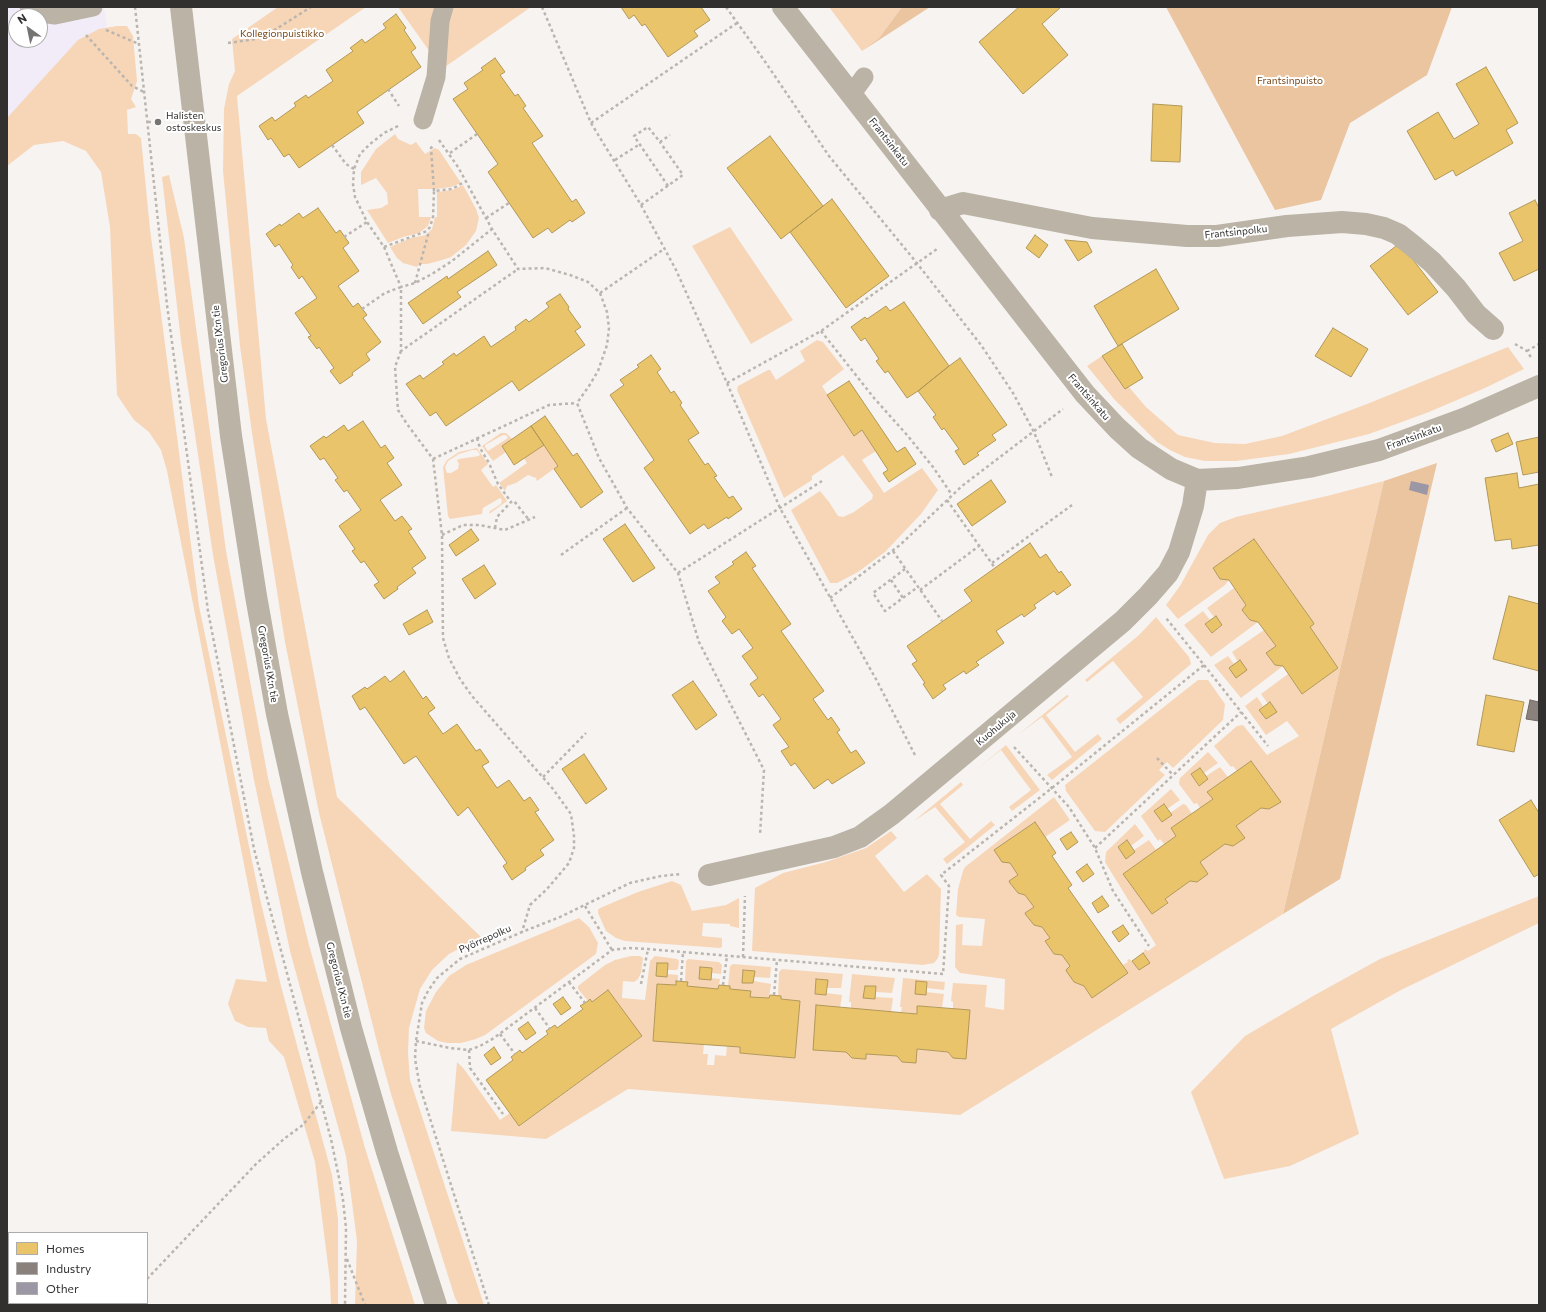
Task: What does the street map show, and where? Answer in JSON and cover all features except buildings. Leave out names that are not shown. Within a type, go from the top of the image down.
[{"type":"street","name":"Gregorius IX:n tie","points":[[181,7],[231,436],[256,596],[277,714],[312,872],[351,1028],[389,1160],[436,1305]]},
{"type":"street","name":"Frantsinkatu","points":[[783,7],[1085,394],[1117,428],[1139,448],[1171,469],[1196,480],[1238,478],[1301,469],[1379,450],[1466,418],[1539,386]]},
{"type":"street","name":"Frantsinpolku","points":[[940,210],[963,203],[1092,228],[1187,236],[1217,236],[1288,226],[1342,222],[1366,224],[1384,228],[1398,234],[1412,245],[1432,262],[1456,288],[1476,314],[1493,329]]},
{"type":"street","name":"Kuohukuja","points":[[709,875],[834,847],[860,837],[892,814],[1123,621],[1148,596],[1168,573],[1179,552],[1193,506],[1196,480]]},
{"type":"lane","points":[[30,7],[34,12],[55,15],[93,7]]},
{"type":"lane","points":[[424,120],[436,77],[440,21],[444,7]]},
{"type":"lane","points":[[851,94],[864,77]]},
{"type":"path","points":[[135,7],[167,305],[208,611],[254,849],[331,1139],[343,1200],[346,1256],[345,1305]]},
{"type":"path","points":[[228,43],[256,39],[273,31],[311,7]]},
{"type":"path","points":[[542,7],[591,123],[615,160],[676,270],[727,383],[780,508],[877,681],[918,760],[934,779]]},
{"type":"path","points":[[726,7],[829,156],[916,262],[981,345],[1013,393],[1034,432],[1052,477]]},
{"type":"path","points":[[62,13],[90,38],[132,86],[144,92]]},
{"type":"path","points":[[591,123],[738,23]]},
{"type":"path","points":[[518,269],[492,229],[449,153],[424,120],[398,126],[384,133],[360,154],[354,169],[353,184],[355,197],[368,222],[384,247],[401,287],[401,351],[395,367],[398,410],[406,424],[433,459],[442,535],[443,638],[449,658],[460,679],[472,696],[543,777],[570,814],[574,836],[574,848],[569,863],[547,889],[530,905],[522,932]]},
{"type":"path","points":[[148,122],[158,122]]},
{"type":"path","points":[[641,205],[668,186],[683,175],[648,127],[634,136],[668,186]]},
{"type":"path","points":[[449,153],[477,134]]},
{"type":"path","points":[[660,142],[670,136]]},
{"type":"path","points":[[384,247],[427,231],[430,227],[433,217],[434,191],[431,148],[439,140]]},
{"type":"path","points":[[615,160],[640,144]]},
{"type":"path","points":[[332,145],[346,164],[354,169]]},
{"type":"path","points":[[434,191],[452,188],[466,181]]},
{"type":"path","points":[[486,218],[509,203]]},
{"type":"path","points":[[344,237],[368,222]]},
{"type":"path","points":[[362,309],[385,293],[415,283],[432,274],[452,261],[492,229]]},
{"type":"path","points":[[415,283],[428,235],[427,231]]},
{"type":"path","points":[[727,383],[821,331],[916,262],[943,245]]},
{"type":"path","points":[[600,294],[664,249]]},
{"type":"path","points":[[401,351],[518,269],[545,268],[570,275],[588,282],[600,294],[607,312],[609,328],[607,345],[598,371],[577,403]]},
{"type":"path","points":[[821,331],[874,398],[907,434],[933,467],[952,495]]},
{"type":"path","points":[[1527,351],[1539,344]]},
{"type":"path","points":[[830,598],[893,551],[952,495],[1068,405],[1085,394]]},
{"type":"path","points":[[433,459],[549,405],[577,403]]},
{"type":"path","points":[[577,403],[599,458],[627,508],[678,573],[699,642],[764,770],[743,957]]},
{"type":"path","points":[[477,438],[480,448],[490,463],[498,484],[511,502]]},
{"type":"path","points":[[678,573],[822,481]]},
{"type":"path","points":[[495,528],[497,517],[514,500],[529,520]]},
{"type":"path","points":[[947,500],[995,568]]},
{"type":"path","points":[[992,563],[1072,505]]},
{"type":"path","points":[[561,555],[627,508]]},
{"type":"path","points":[[442,535],[463,525],[479,525],[505,530],[535,517]]},
{"type":"path","points":[[905,569],[873,594],[884,611],[919,589],[979,546]]},
{"type":"path","points":[[893,551],[942,621]]},
{"type":"path","points":[[891,580],[903,598]]},
{"type":"path","points":[[1148,596],[1268,746]]},
{"type":"path","points":[[416,1041],[450,1048],[469,1050],[480,1046],[500,1034],[612,950],[628,948],[648,949],[943,974],[950,886],[941,875],[1052,788],[1204,665]]},
{"type":"path","points":[[1095,848],[1240,712]]},
{"type":"path","points":[[996,728],[1069,807],[1095,848],[1113,891],[1149,946]]},
{"type":"path","points":[[543,777],[586,733]]},
{"type":"path","points":[[1157,758],[1173,775]]},
{"type":"path","name":"Pyörrepolku","points":[[489,1305],[420,1087],[415,1059],[416,1041],[422,1003],[428,991],[437,978],[460,959],[585,906],[630,883],[679,874],[709,875]]},
{"type":"path","points":[[585,906],[612,950]]},
{"type":"path","points":[[641,984],[648,949]]},
{"type":"path","points":[[681,981],[683,952]]},
{"type":"path","points":[[723,985],[727,956]]},
{"type":"path","points":[[774,996],[777,960]]},
{"type":"path","points":[[569,982],[585,1003]]},
{"type":"path","points":[[534,1008],[550,1029]]},
{"type":"path","points":[[500,1034],[515,1054]]},
{"type":"path","points":[[469,1050],[470,1068],[503,1114]]},
{"type":"path","points":[[148,1278],[256,1164],[285,1138],[303,1125],[321,1102]]},
{"type":"path","points":[[346,1256],[365,1305]]},
{"type":"shaded area","points":[[7,7],[104,7],[107,26],[85,42],[7,134]]},
{"type":"green space","name":"Kollegionpuistikko","points":[[278,7],[366,7],[237,96],[266,419],[337,797],[481,937],[449,954],[432,970],[420,989],[409,1028],[408,1053],[410,1080],[484,1305],[459,1305],[455,1298],[391,1094],[319,813],[285,642],[252,433],[240,346],[223,171],[224,109],[229,84],[235,71],[232,39]]},
{"type":"green space","points":[[398,7],[531,7],[442,69]]},
{"type":"green space","points":[[829,7],[902,7],[879,38],[862,51]]},
{"type":"green space","points":[[902,7],[930,7],[862,51],[879,38]]},
{"type":"green space","name":"Frantsinpuisto","points":[[1166,7],[1452,7],[1427,75],[1350,123],[1321,200],[1275,210]]},
{"type":"green space","points":[[127,26],[133,36],[137,81],[131,99],[136,107],[127,110],[128,134],[136,134],[141,138],[150,229],[199,606],[260,899],[281,986],[332,1175],[338,1219],[338,1305],[331,1305],[330,1281],[315,1162],[284,1057],[269,1041],[266,1028],[248,1027],[235,1021],[228,1004],[236,979],[267,982],[167,471],[161,450],[149,432],[134,420],[117,395],[110,227],[101,172],[86,151],[63,141],[34,145],[7,166],[7,118],[78,40],[99,29]]},
{"type":"green space","points":[[395,134],[398,139],[411,145],[416,142],[425,154],[435,148],[439,150],[461,183],[451,187],[437,189],[418,189],[419,217],[431,217],[428,226],[419,233],[388,243],[367,210],[381,208],[388,204],[387,193],[376,178],[361,185],[361,172],[376,149]]},
{"type":"green space","points":[[169,175],[184,238],[226,551],[268,778],[309,945],[365,1148],[415,1305],[355,1305],[357,1241],[346,1156],[290,951],[254,780],[213,555],[181,341],[162,177]]},
{"type":"green space","points":[[463,185],[476,209],[479,218],[476,231],[466,245],[451,257],[427,264],[419,264],[417,267],[403,263],[397,258],[390,247],[411,238],[426,235],[432,229],[435,217],[437,217],[437,192],[452,190]]},
{"type":"green space","points":[[730,227],[793,320],[751,344],[692,246]]},
{"type":"green space","points":[[817,340],[823,342],[844,369],[822,386],[853,435],[862,430],[876,451],[862,460],[884,493],[922,468],[938,490],[921,514],[885,552],[858,572],[837,583],[830,583],[791,510],[820,491],[838,516],[843,517],[854,512],[872,499],[873,495],[843,455],[812,476],[812,480],[784,498],[737,390],[738,386],[768,370],[770,370],[776,380],[805,361],[800,351]]},
{"type":"green space","points":[[1508,347],[1524,369],[1485,388],[1429,412],[1369,434],[1289,454],[1236,461],[1205,461],[1185,457],[1157,442],[1114,399],[1087,366],[1102,356],[1125,389],[1129,387],[1146,407],[1178,435],[1215,443],[1245,444],[1282,436],[1367,404]]},
{"type":"green space","points":[[501,433],[506,433],[512,439],[502,446],[506,452],[493,461],[482,446]],"holes":[[[503,435],[506,435],[508,438],[488,451],[485,447],[485,445]]]},
{"type":"green space","points":[[544,445],[558,466],[537,481],[536,478],[528,475],[516,483],[507,486],[505,491],[499,483],[527,463],[524,458]]},
{"type":"green space","points":[[477,448],[488,464],[481,470],[493,487],[496,485],[507,501],[489,514],[490,511],[501,504],[502,500],[500,498],[483,508],[482,514],[450,519],[448,516],[443,467],[447,460],[459,452]],"holes":[[[477,450],[480,454],[479,456],[457,460],[459,464],[458,469],[451,473],[447,473],[445,467],[448,461],[459,454]]]},
{"type":"green space","points":[[1437,463],[1340,879],[1283,914],[1384,481]]},
{"type":"green space","points":[[1384,481],[1283,914],[960,1115],[628,1089],[546,1139],[451,1131],[457,1062],[464,1069],[500,1120],[510,1113],[520,1126],[641,1037],[608,990],[592,1002],[590,999],[588,1001],[578,989],[578,986],[605,965],[615,960],[631,956],[640,956],[643,958],[641,973],[638,979],[634,982],[623,981],[622,998],[645,1000],[650,961],[655,956],[677,959],[679,961],[678,969],[676,970],[668,970],[668,963],[657,963],[656,975],[667,977],[667,974],[678,975],[678,981],[676,981],[676,985],[657,984],[653,1040],[704,1044],[703,1054],[708,1054],[707,1065],[714,1065],[715,1055],[726,1056],[727,1046],[740,1047],[740,1053],[795,1058],[800,1001],[781,999],[781,996],[778,996],[779,972],[782,969],[843,974],[841,988],[827,988],[827,980],[816,979],[815,994],[826,995],[826,993],[842,995],[840,1008],[813,1050],[846,1052],[852,1058],[864,1059],[866,1059],[866,1054],[897,1056],[902,1062],[916,1063],[917,1049],[948,1052],[953,1058],[970,1010],[953,1009],[953,1002],[951,1001],[953,983],[987,985],[985,1007],[1004,1010],[1005,979],[960,973],[955,967],[956,925],[963,924],[962,945],[982,946],[985,919],[959,917],[956,915],[958,889],[963,871],[965,867],[1054,797],[1070,820],[1045,837],[1034,822],[995,850],[1010,863],[1018,875],[1010,883],[1018,893],[1025,895],[1034,907],[1025,913],[1034,925],[1042,927],[1050,938],[1045,942],[1054,954],[1062,955],[1070,966],[1066,970],[1067,972],[1074,982],[1084,986],[1092,998],[1128,973],[1123,965],[1128,962],[1127,960],[1129,959],[1132,961],[1139,970],[1149,963],[1143,953],[1145,949],[1148,951],[1156,945],[1105,862],[1106,852],[1135,824],[1144,836],[1131,846],[1127,840],[1118,847],[1126,858],[1135,852],[1134,850],[1149,840],[1156,850],[1123,874],[1152,914],[1168,904],[1165,899],[1190,881],[1197,882],[1208,874],[1200,862],[1225,844],[1233,846],[1245,838],[1236,826],[1261,808],[1269,809],[1280,802],[1251,761],[1237,771],[1233,766],[1231,767],[1214,746],[1237,726],[1243,725],[1267,755],[1299,736],[1287,721],[1266,735],[1245,706],[1257,697],[1263,706],[1259,710],[1266,719],[1276,712],[1270,702],[1268,704],[1261,694],[1288,674],[1302,694],[1338,668],[1310,627],[1314,624],[1313,622],[1254,539],[1213,568],[1220,579],[1229,580],[1225,585],[1178,619],[1166,605],[1180,586],[1208,535],[1220,523],[1236,517]]},
{"type":"green space","points":[[1234,588],[1246,605],[1242,610],[1250,620],[1258,622],[1211,657],[1184,625],[1203,611],[1210,620],[1205,624],[1212,633],[1222,626],[1216,616],[1214,617],[1207,608]]},
{"type":"green space","points":[[1156,617],[1189,657],[1191,664],[1120,724],[1116,719],[1143,697],[1113,661],[1087,682],[1085,680],[1139,635]]},
{"type":"green space","points":[[1264,630],[1276,646],[1266,653],[1275,665],[1283,666],[1241,698],[1214,665],[1228,656],[1234,664],[1238,662],[1232,652]]},
{"type":"green space","points":[[1198,680],[1208,680],[1225,704],[1223,720],[1173,768],[1167,762],[1159,770],[1165,775],[1105,832],[1095,831],[1066,791],[1065,785]]},
{"type":"green space","points":[[1067,695],[1069,696],[1046,715],[1075,752],[1098,734],[1102,739],[1052,780],[1047,775],[1072,757],[1042,717],[1019,734]]},
{"type":"green space","points":[[1006,745],[1040,790],[1012,811],[1009,807],[1031,790],[1001,750],[977,769]]},
{"type":"green space","points":[[1208,752],[1218,763],[1204,773],[1200,768],[1191,774],[1198,786],[1208,779],[1206,776],[1220,767],[1228,777],[1208,791],[1213,799],[1200,808],[1197,803],[1194,804],[1179,784],[1180,778]]},
{"type":"green space","points":[[961,782],[963,785],[940,804],[970,839],[991,821],[995,825],[947,864],[943,859],[965,842],[935,807],[914,821]]},
{"type":"green space","points":[[1171,789],[1180,800],[1167,809],[1164,804],[1154,811],[1162,822],[1171,815],[1170,813],[1183,804],[1186,805],[1192,814],[1171,828],[1176,836],[1164,844],[1160,839],[1158,841],[1141,816]]},
{"type":"green space","points":[[891,831],[897,838],[875,856],[904,892],[927,874],[941,889],[939,954],[934,963],[923,965],[752,951],[755,888],[783,873],[826,862],[866,848]]},
{"type":"green space","points":[[672,881],[681,885],[692,911],[726,905],[739,898],[739,928],[730,926],[730,924],[703,923],[702,936],[722,938],[722,947],[625,941],[616,938],[606,931],[598,913],[600,908],[638,892]]},
{"type":"green space","points":[[1539,896],[1539,923],[1401,990],[1331,1029],[1359,1134],[1290,1166],[1224,1179],[1191,1092],[1245,1036],[1380,959]]},
{"type":"green space","points":[[579,918],[589,927],[598,943],[596,954],[485,1035],[461,1043],[447,1043],[438,1041],[426,1033],[424,1028],[426,1011],[436,992],[449,976],[466,965]]},
{"type":"green space","points":[[688,959],[719,962],[722,965],[721,974],[712,973],[712,968],[700,967],[699,979],[720,979],[718,989],[687,986],[688,982],[685,982],[686,961]]},
{"type":"green space","points":[[733,964],[771,967],[770,978],[754,977],[754,971],[743,970],[742,982],[753,983],[754,981],[771,984],[769,998],[750,997],[751,991],[730,989],[730,986],[728,986],[730,966]]},
{"type":"green space","points":[[852,974],[895,978],[892,993],[876,992],[876,986],[865,986],[864,998],[893,998],[891,1012],[851,1009],[851,1002],[849,1002]]},
{"type":"green space","points":[[903,978],[945,982],[944,990],[927,988],[927,982],[916,981],[915,993],[926,994],[926,992],[944,994],[942,1007],[918,1006],[917,1014],[901,1012],[902,1007],[900,1007]]},
{"type":"place","name":"Halisten ostoskeskus","points":[[158,122]]}]
